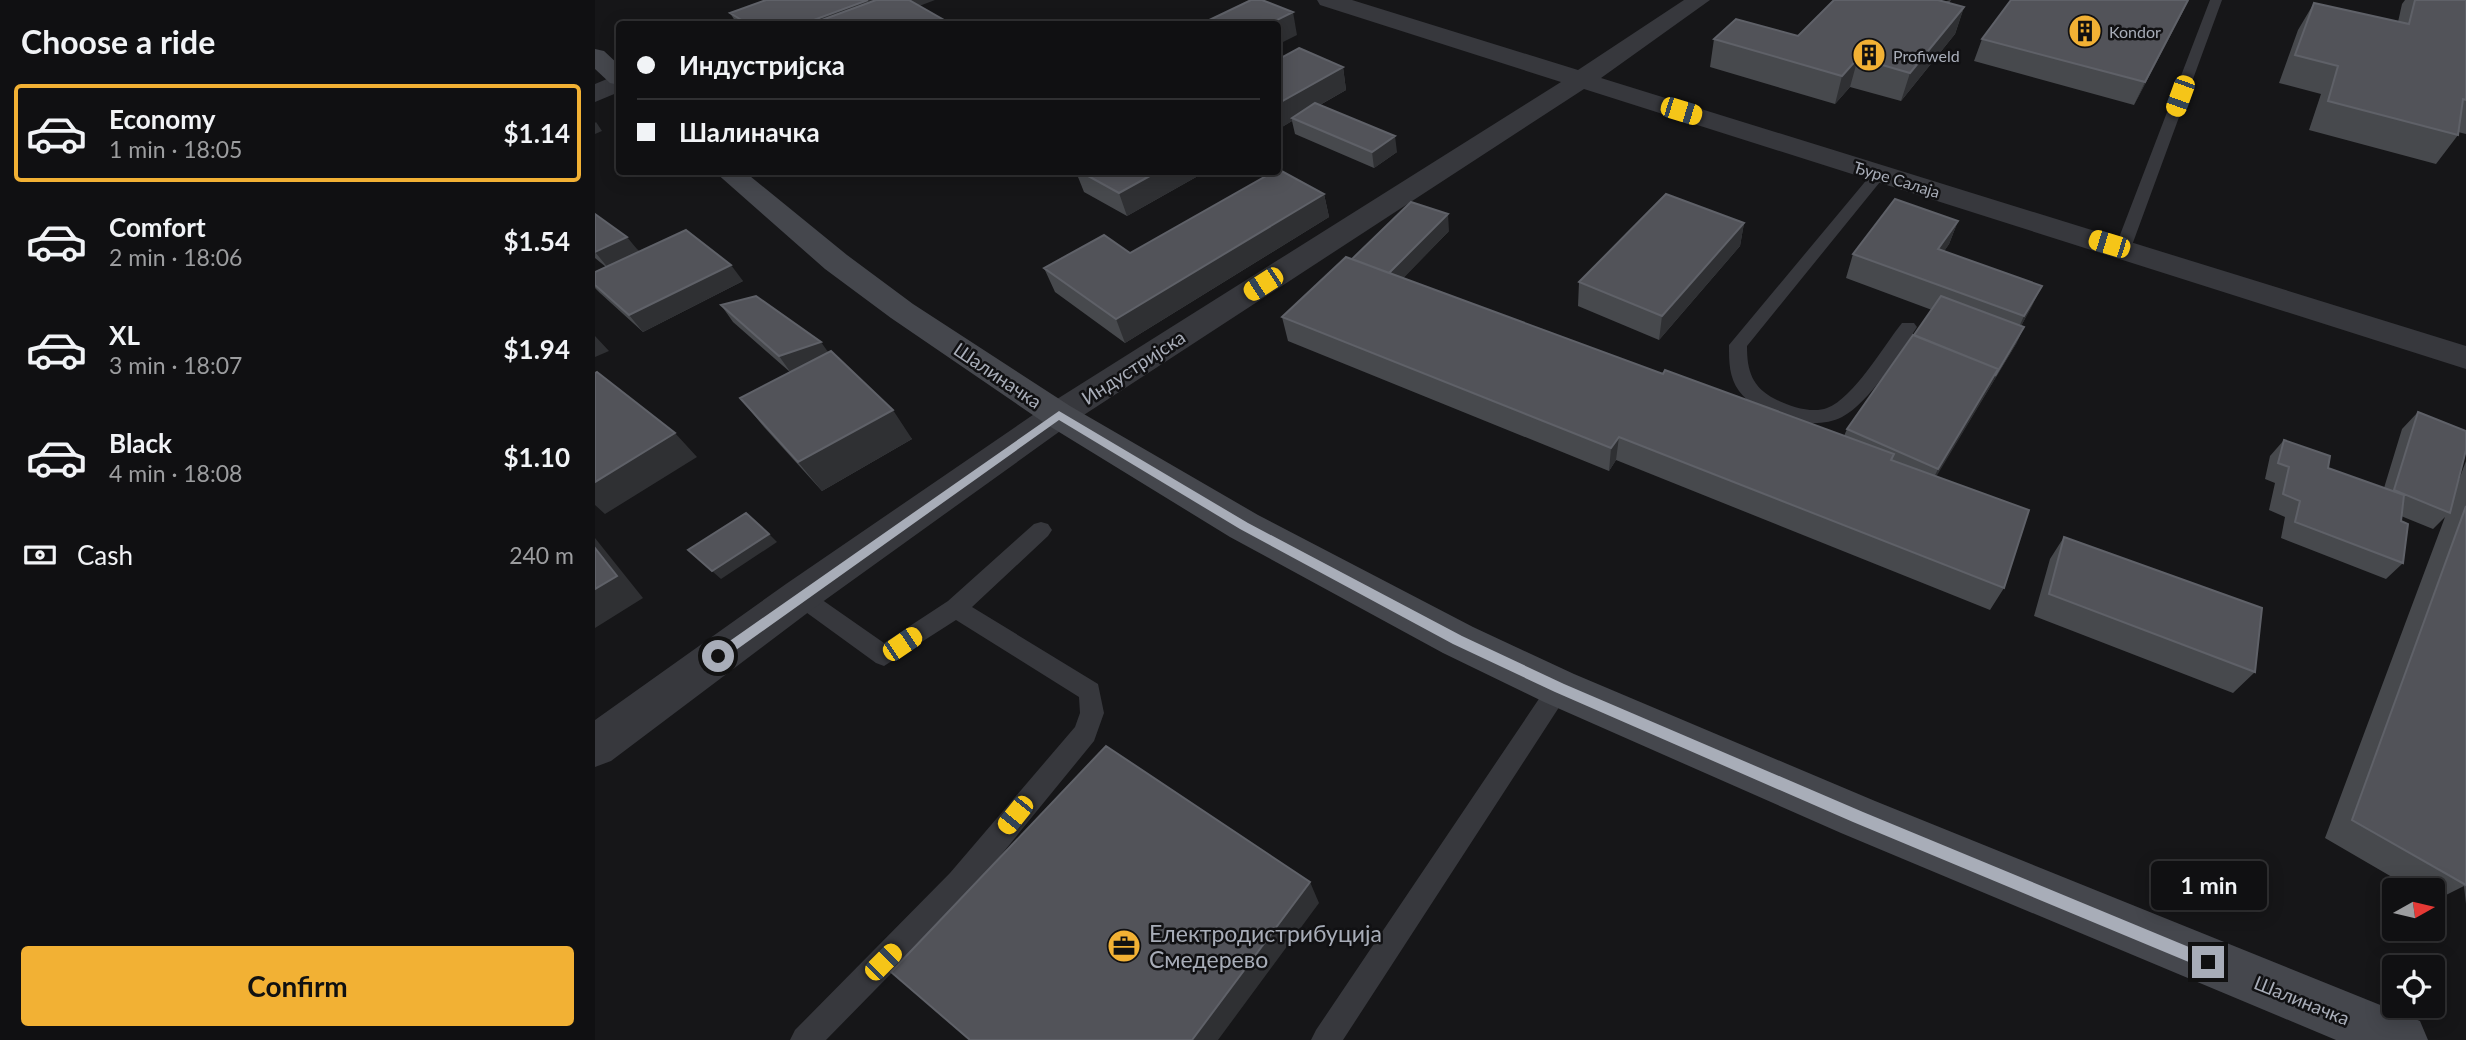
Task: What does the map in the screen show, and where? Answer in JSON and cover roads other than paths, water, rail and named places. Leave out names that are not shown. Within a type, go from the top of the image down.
[{"type":"main road","name":"Шалиначка","points":[[733,175],[836,262],[902,311],[1059,415],[1244,526],[1458,640],[1559,688],[1858,817],[2402,1040]]},
{"type":"street","name":"Ђуре Салаја","points":[[1328,0],[2466,358]]},
{"type":"street","name":"Индустријска","points":[[595,746],[800,596],[1059,415],[1581,80],[1699,0]]},
{"type":"street","points":[[595,94],[613,71]]},
{"type":"lane","points":[[740,21],[794,0]]},
{"type":"lane","points":[[2123,248],[2216,0]]},
{"type":"lane","points":[[1879,174],[1738,345],[1739,373],[1750,391],[1784,412],[1818,418],[1842,410],[1908,327]]},
{"type":"lane","points":[[800,596],[884,656],[955,608],[1041,530]]},
{"type":"lane","points":[[805,1040],[960,883],[1085,733],[1092,713],[1090,691],[955,608]]},
{"type":"lane","points":[[1327,1040],[1559,688]]},
{"type":"place","name":"Kondor","points":[[2085,31]]},
{"type":"place","name":"Profiweld","points":[[1869,55]]},
{"type":"place","name":"Електродистрибуција Смедерево","points":[[1124,946]]}]
